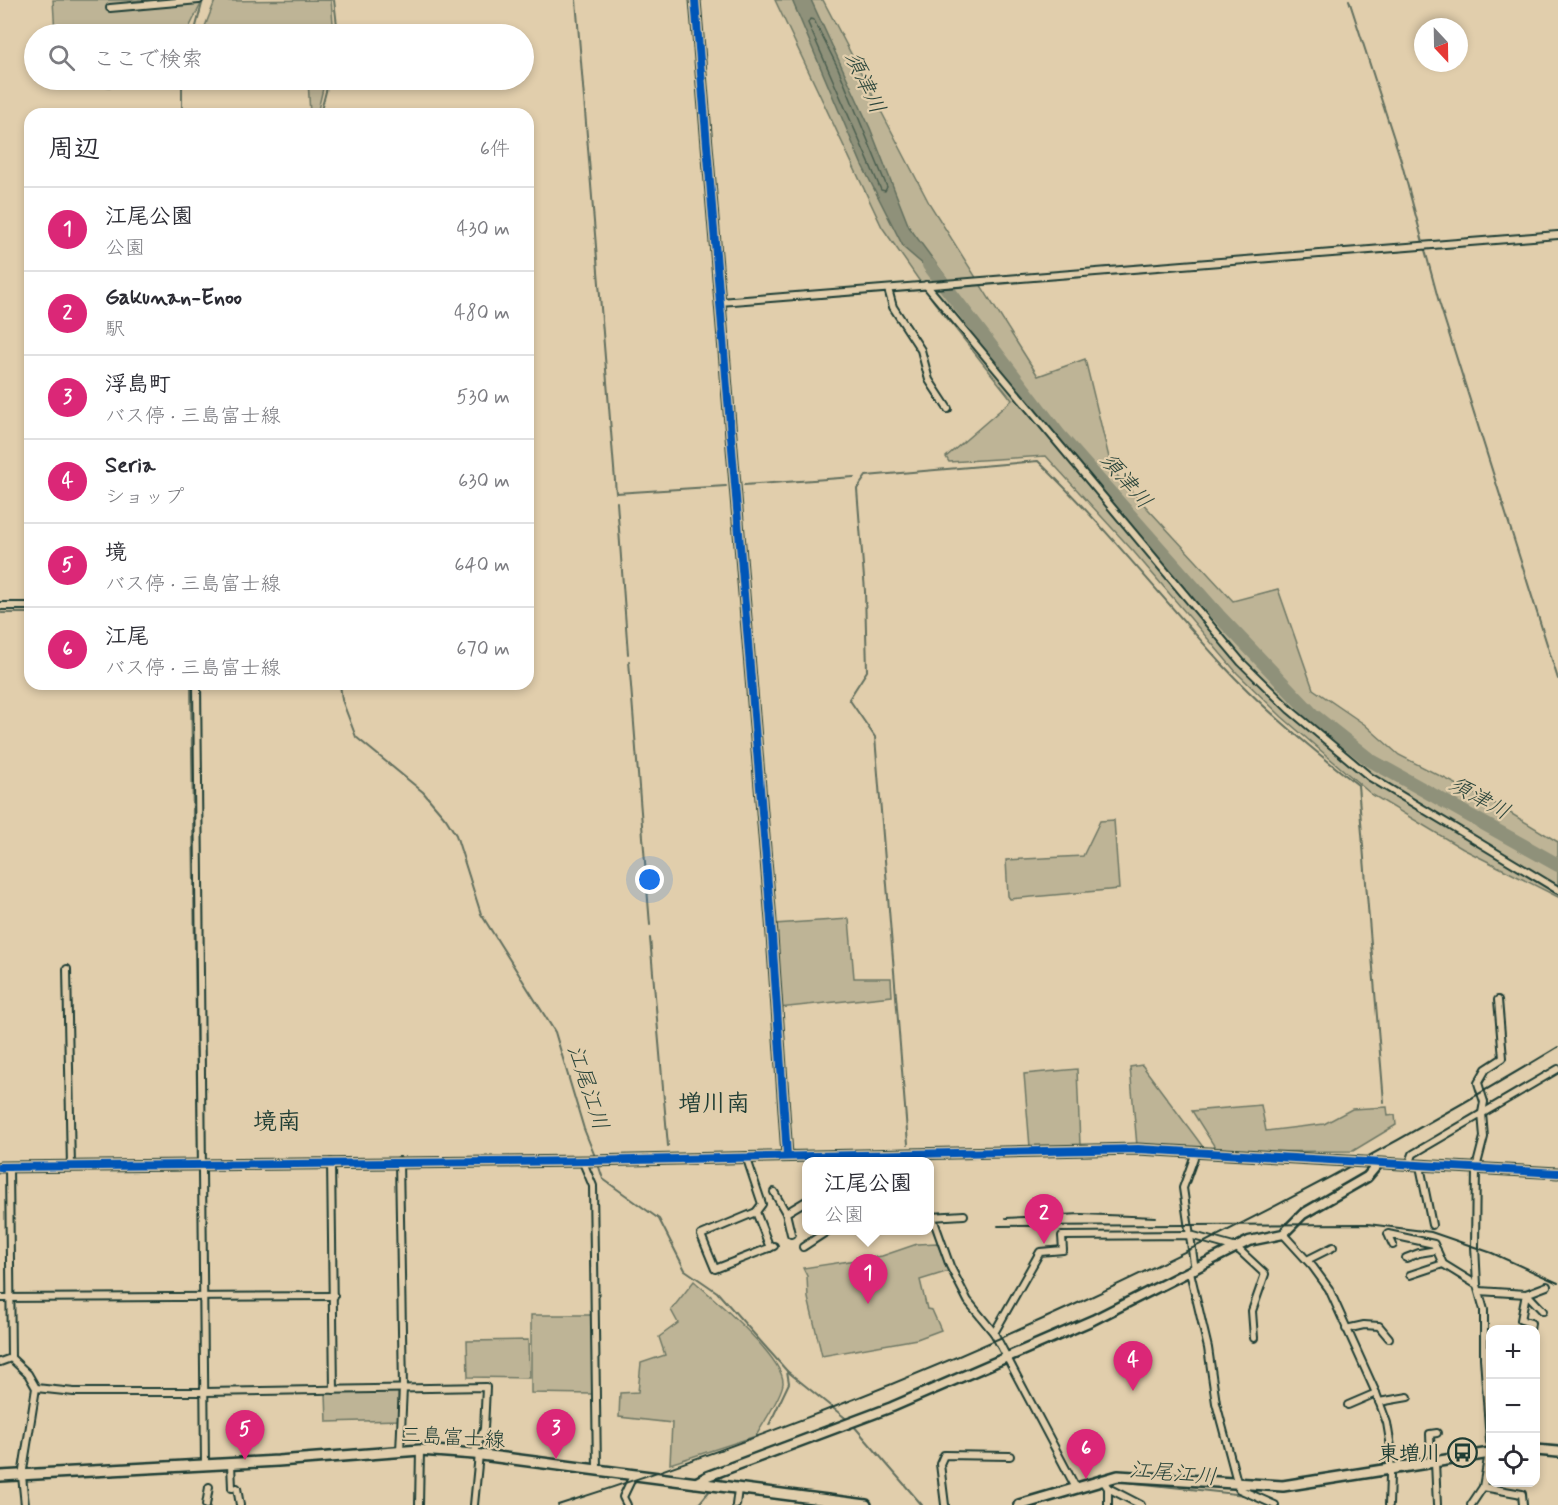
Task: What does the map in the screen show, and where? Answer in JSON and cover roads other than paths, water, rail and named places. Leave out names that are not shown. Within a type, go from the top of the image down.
[{"type":"main road","name":"三島富士線","points":[[0,1476],[205,1466],[420,1450],[476,1454],[866,1505]]},
{"type":"main road","points":[[1540,1450],[1558,1452]]},
{"type":"main road","points":[[1019,1505],[1075,1486],[1118,1476],[1283,1486],[1486,1454]]},
{"type":"street","points":[[110,8],[199,0]]},
{"type":"street","points":[[695,0],[771,921],[787,1155]]},
{"type":"street","points":[[720,302],[1558,235]]},
{"type":"street","points":[[926,285],[1241,662],[1290,710],[1370,777],[1558,890]]},
{"type":"street","points":[[888,289],[893,307],[921,350],[929,380],[948,409]]},
{"type":"street","points":[[0,606],[24,606]]},
{"type":"street","points":[[197,690],[205,1466]]},
{"type":"street","points":[[67,969],[71,1167]]},
{"type":"street","points":[[1486,1381],[1484,1310],[1478,1288],[1476,1168],[1484,1137],[1482,1113],[1484,1102],[1478,1083],[1486,1069],[1503,1058],[1498,1000]]},
{"type":"street","points":[[1409,1165],[1413,1154],[1558,1069]]},
{"type":"street","points":[[897,1157],[1138,1149],[1558,1173]]},
{"type":"street","points":[[1196,1152],[1183,1188],[1190,1235],[1192,1271],[1208,1348],[1216,1403],[1239,1489],[1275,1505]]},
{"type":"street","points":[[25,1505],[22,1476],[36,1388],[28,1374],[11,1358],[11,1300],[4,1167],[600,1160],[787,1155],[811,1157]]},
{"type":"street","points":[[746,1156],[762,1204],[756,1212],[701,1235],[715,1269],[772,1247],[756,1212]]},
{"type":"street","points":[[584,1160],[593,1186],[597,1469]]},
{"type":"street","points":[[399,1161],[403,1388],[400,1451]]},
{"type":"street","points":[[331,1162],[334,1390]]},
{"type":"street","points":[[695,1483],[882,1411],[1093,1320],[1264,1236],[1283,1234],[1303,1214],[1367,1177],[1378,1164]]},
{"type":"street","points":[[1420,1166],[1432,1225]]},
{"type":"street","points":[[774,1192],[786,1213],[791,1234]]},
{"type":"street","points":[[786,1213],[802,1204]]},
{"type":"street","points":[[934,1214],[964,1215]]},
{"type":"street","points":[[934,1222],[950,1266],[968,1301],[994,1333],[1075,1486]]},
{"type":"street","points":[[1283,1234],[1329,1289],[1376,1393],[1391,1448],[1389,1505]]},
{"type":"street","points":[[1393,1245],[1388,1234],[1434,1244],[1443,1264],[1478,1288],[1526,1294],[1547,1286]]},
{"type":"street","points":[[803,1248],[822,1235]]},
{"type":"street","points":[[994,1333],[1040,1252],[1063,1250],[1062,1236],[1190,1235],[1237,1248],[1265,1274],[1252,1311],[1254,1338]]},
{"type":"street","points":[[1306,1260],[1333,1247]]},
{"type":"street","points":[[1406,1258],[1437,1250]]},
{"type":"street","points":[[1410,1275],[1443,1264]]},
{"type":"street","points":[[1526,1294],[1543,1311]]},
{"type":"street","points":[[1526,1294],[1521,1320],[1531,1323],[1531,1325]]},
{"type":"street","points":[[0,1298],[11,1300],[334,1296]]},
{"type":"street","points":[[1346,1329],[1364,1324],[1379,1326],[1389,1338]]},
{"type":"street","points":[[0,1362],[11,1358]]},
{"type":"street","points":[[36,1388],[74,1392],[205,1392],[486,1387],[484,1429],[476,1454],[474,1505]]},
{"type":"street","points":[[1348,1405],[1376,1393]]},
{"type":"street","points":[[1379,1402],[1408,1397]]},
{"type":"street","points":[[1437,1433],[1430,1434],[1437,1505]]},
{"type":"street","points":[[419,1505],[420,1450]]},
{"type":"street","points":[[945,1505],[940,1464],[944,1455],[1010,1456]]},
{"type":"street","points":[[231,1464],[240,1505]]},
{"type":"street","points":[[1471,1505],[1483,1487],[1486,1472]]},
{"type":"street","points":[[626,1505],[623,1497],[633,1476]]},
{"type":"street","points":[[1101,1479],[1108,1488],[1141,1505]]},
{"type":"street","points":[[206,1505],[209,1487]]},
{"type":"street","points":[[1483,1487],[1522,1494],[1523,1505]]},
{"type":"street","points":[[736,1505],[738,1488]]},
{"type":"street","points":[[1108,1488],[1108,1505]]},
{"type":"water","points":[[792,0],[811,0],[870,128],[909,227],[946,277],[940,279],[904,248],[861,163]]},
{"type":"waterway","points":[[197,24],[203,0]]},
{"type":"waterway","name":"江尾江川","points":[[334,0],[337,24]]},
{"type":"waterway","points":[[576,0],[616,493],[726,486]]},
{"type":"waterway","points":[[1349,0],[1400,157],[1439,302],[1558,679]]},
{"type":"waterway","points":[[182,90],[182,108]]},
{"type":"waterway","name":"江尾江川","points":[[322,108],[326,90]]},
{"type":"waterway","name":"須津川","points":[[929,265],[1059,435],[1218,615],[1313,715],[1370,760],[1558,865]]},
{"type":"waterway","points":[[908,1144],[875,737],[849,699],[867,671],[865,591],[857,489],[866,476],[1038,461],[1109,535],[1238,681],[1287,728],[1358,785],[1384,1102]]},
{"type":"waterway","points":[[744,485],[854,477]]},
{"type":"waterway","points":[[617,502],[628,654]]},
{"type":"waterway","points":[[0,613],[24,613]]},
{"type":"waterway","points":[[629,661],[650,925]]},
{"type":"waterway","points":[[191,690],[198,1155]]},
{"type":"waterway","name":"江尾江川","points":[[341,690],[342,700],[356,737],[423,792],[446,819],[456,835],[481,914],[555,1032],[584,1129],[596,1159]]},
{"type":"waterway","points":[[650,938],[668,1146]]},
{"type":"waterway","name":"江尾江川","points":[[598,1164],[603,1179],[659,1219],[685,1270],[717,1292],[787,1371],[849,1421]]},
{"type":"waterway","points":[[769,1425],[789,1383],[787,1371]]},
{"type":"waterway","name":"江尾江川","points":[[853,1425],[922,1505]]},
{"type":"waterway","points":[[717,1482],[725,1473]]},
{"type":"waterway","name":"江尾江川","points":[[1117,1481],[1245,1495]]},
{"type":"waterway","name":"江尾江川","points":[[1080,1492],[1101,1486]]},
{"type":"waterway","points":[[698,1505],[711,1489]]},
{"type":"waterway","name":"江尾江川","points":[[1256,1500],[1267,1505]]},
{"type":"railway","points":[[558,1505],[690,1461],[819,1413],[1072,1306],[1195,1247],[1317,1184],[1558,1047]]},
{"type":"railway","points":[[1006,1218],[1081,1214],[1156,1217]]},
{"type":"railway","points":[[998,1226],[1368,1224],[1431,1232],[1492,1253],[1558,1283]]},
{"type":"place","name":"Gakunan-Enoo","points":[[1044,1244]]},
{"type":"place","name":"江尾公園","points":[[868,1304]]},
{"type":"place","name":"Seria","points":[[1133,1391]]},
{"type":"place","name":"東増川","points":[[1462,1453]]},
{"type":"place","name":"浮島町","points":[[556,1459]]},
{"type":"place","name":"境","points":[[245,1460]]},
{"type":"place","name":"江尾","points":[[1086,1479]]},
{"type":"district","name":"増川南","points":[[714,1103]]},
{"type":"district","name":"境南","points":[[277,1121]]}]
